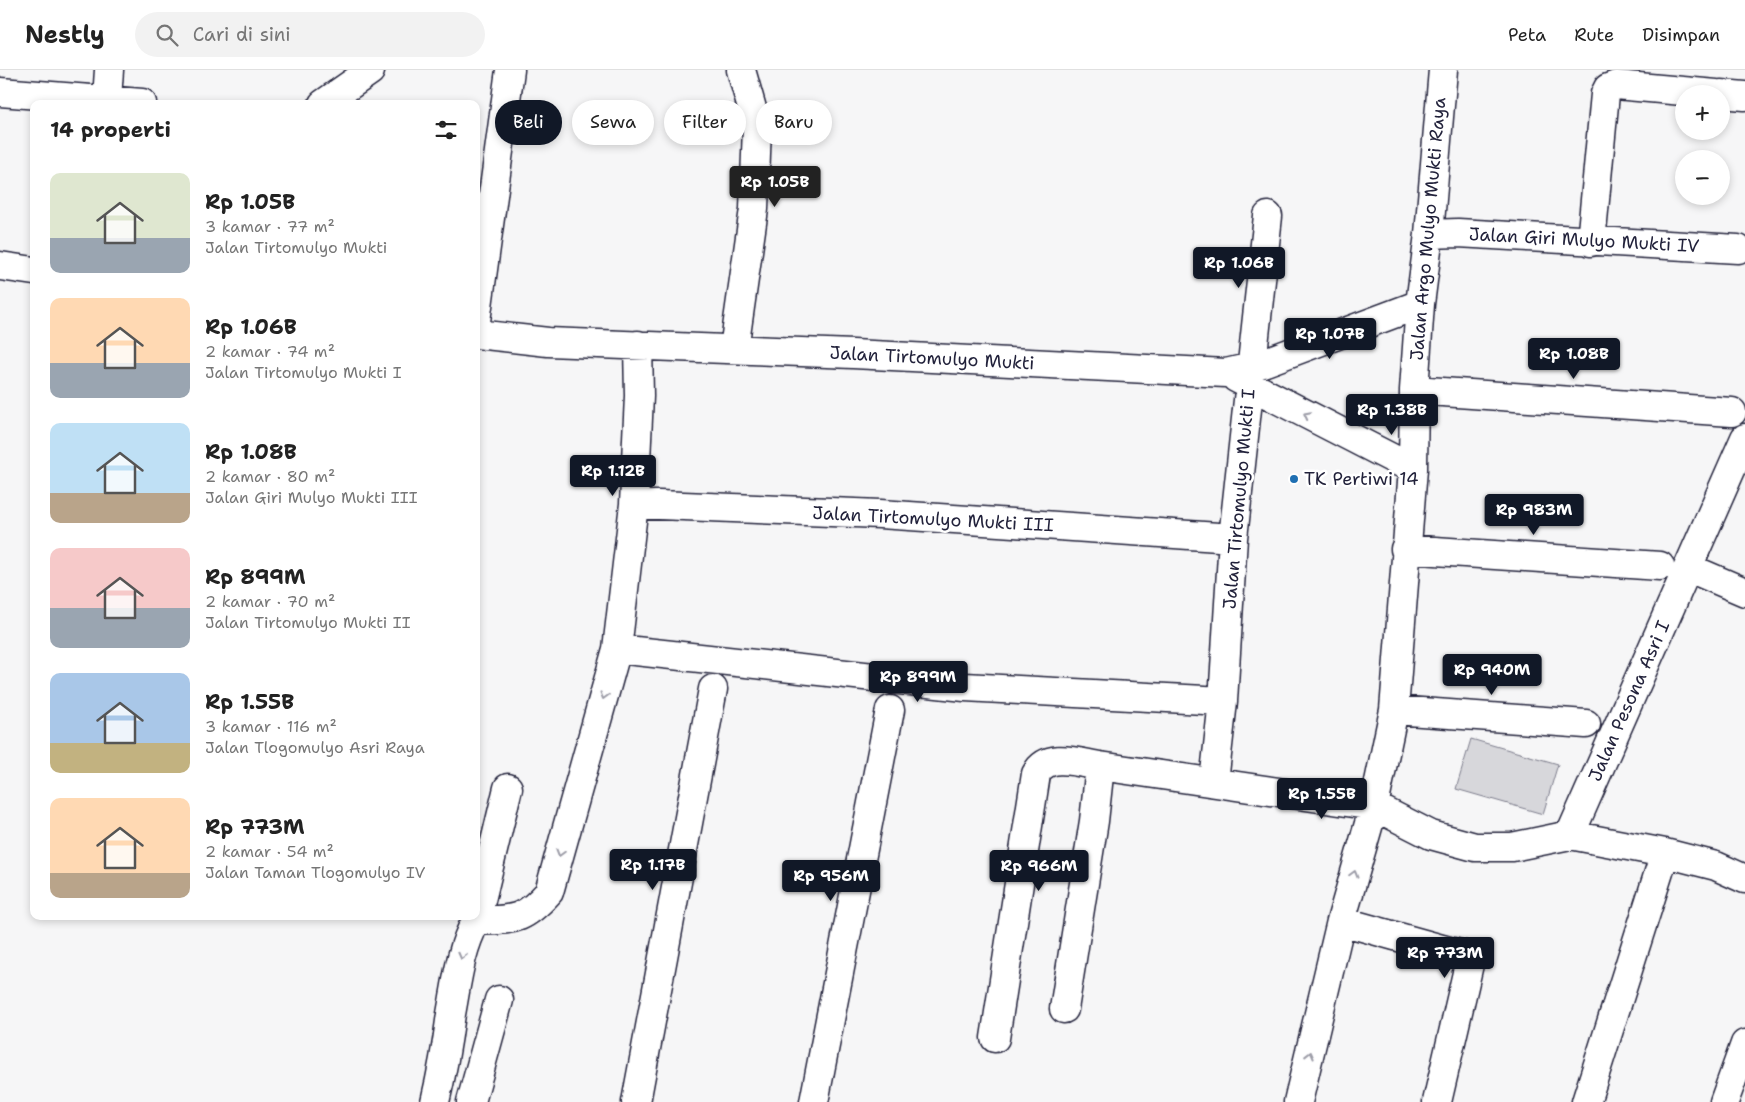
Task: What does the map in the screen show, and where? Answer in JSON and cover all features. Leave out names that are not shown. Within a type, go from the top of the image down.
[{"type":"street","points":[[107,99],[109,70]]},
{"type":"street","points":[[480,291],[510,70]]},
{"type":"street","points":[[734,349],[754,209],[757,126],[741,70]]},
{"type":"street","name":"Jalan Argo Mulyo Mukti Raya","points":[[1298,1102],[1341,921],[1374,806],[1394,710],[1405,549],[1413,469],[1414,390],[1420,304],[1429,234],[1443,70]]},
{"type":"street","points":[[329,100],[370,71]]},
{"type":"street","points":[[1591,242],[1605,94],[1608,88],[1616,85],[1675,90]]},
{"type":"street","points":[[0,92],[116,100]]},
{"type":"street","points":[[1730,95],[1745,96]]},
{"type":"street","name":"Jalan Tirtomulyo Mukti I","points":[[1214,782],[1223,701],[1243,375],[1268,216]]},
{"type":"street","name":"Jalan Giri Mulyo Mukti IV","points":[[1429,234],[1458,233],[1738,249]]},
{"type":"street","points":[[0,266],[30,270]]},
{"type":"street","name":"Jalan Tirtomulyo Mukti","points":[[480,334],[548,342],[734,349],[1243,375],[1420,304]]},
{"type":"street","points":[[435,1102],[443,1070],[458,973],[467,937],[476,921],[512,919],[532,911],[549,892],[617,649],[634,504],[639,396],[638,346]]},
{"type":"street","name":"Jalan Tirtomulyo Mukti","points":[[1243,375],[1413,469]]},
{"type":"street","points":[[1414,390],[1732,412]]},
{"type":"street","name":"Jalan Pesona Asri I","points":[[1570,835],[1745,438]]},
{"type":"street","name":"Jalan Tirtomulyo Mukti III","points":[[634,504],[880,514],[1233,538]]},
{"type":"street","points":[[1405,549],[1660,566]]},
{"type":"street","points":[[1689,568],[1745,592]]},
{"type":"street","points":[[617,649],[965,687],[1223,701]]},
{"type":"street","points":[[636,1102],[713,688]]},
{"type":"street","points":[[814,1102],[890,710]]},
{"type":"street","points":[[1394,710],[1586,724]]},
{"type":"street","points":[[995,1038],[1036,774],[1039,767],[1050,760],[1374,806],[1431,835],[1475,848],[1512,848],[1570,835],[1665,853],[1716,866],[1745,879]]},
{"type":"street","points":[[1064,1008],[1094,821],[1100,766]]},
{"type":"street","points":[[480,904],[508,788]]},
{"type":"street","points":[[1586,1102],[1665,853]]},
{"type":"street","points":[[1341,921],[1467,956],[1470,960],[1437,1102]]},
{"type":"street","points":[[472,1102],[499,1000]]},
{"type":"street","points":[[1724,1102],[1745,1044]]},
{"type":"shaded area","points":[[1471,739],[1558,764],[1543,814],[1456,789]]},
{"type":"place","name":"TK Pertiwi 14","points":[[1294,479]]}]
